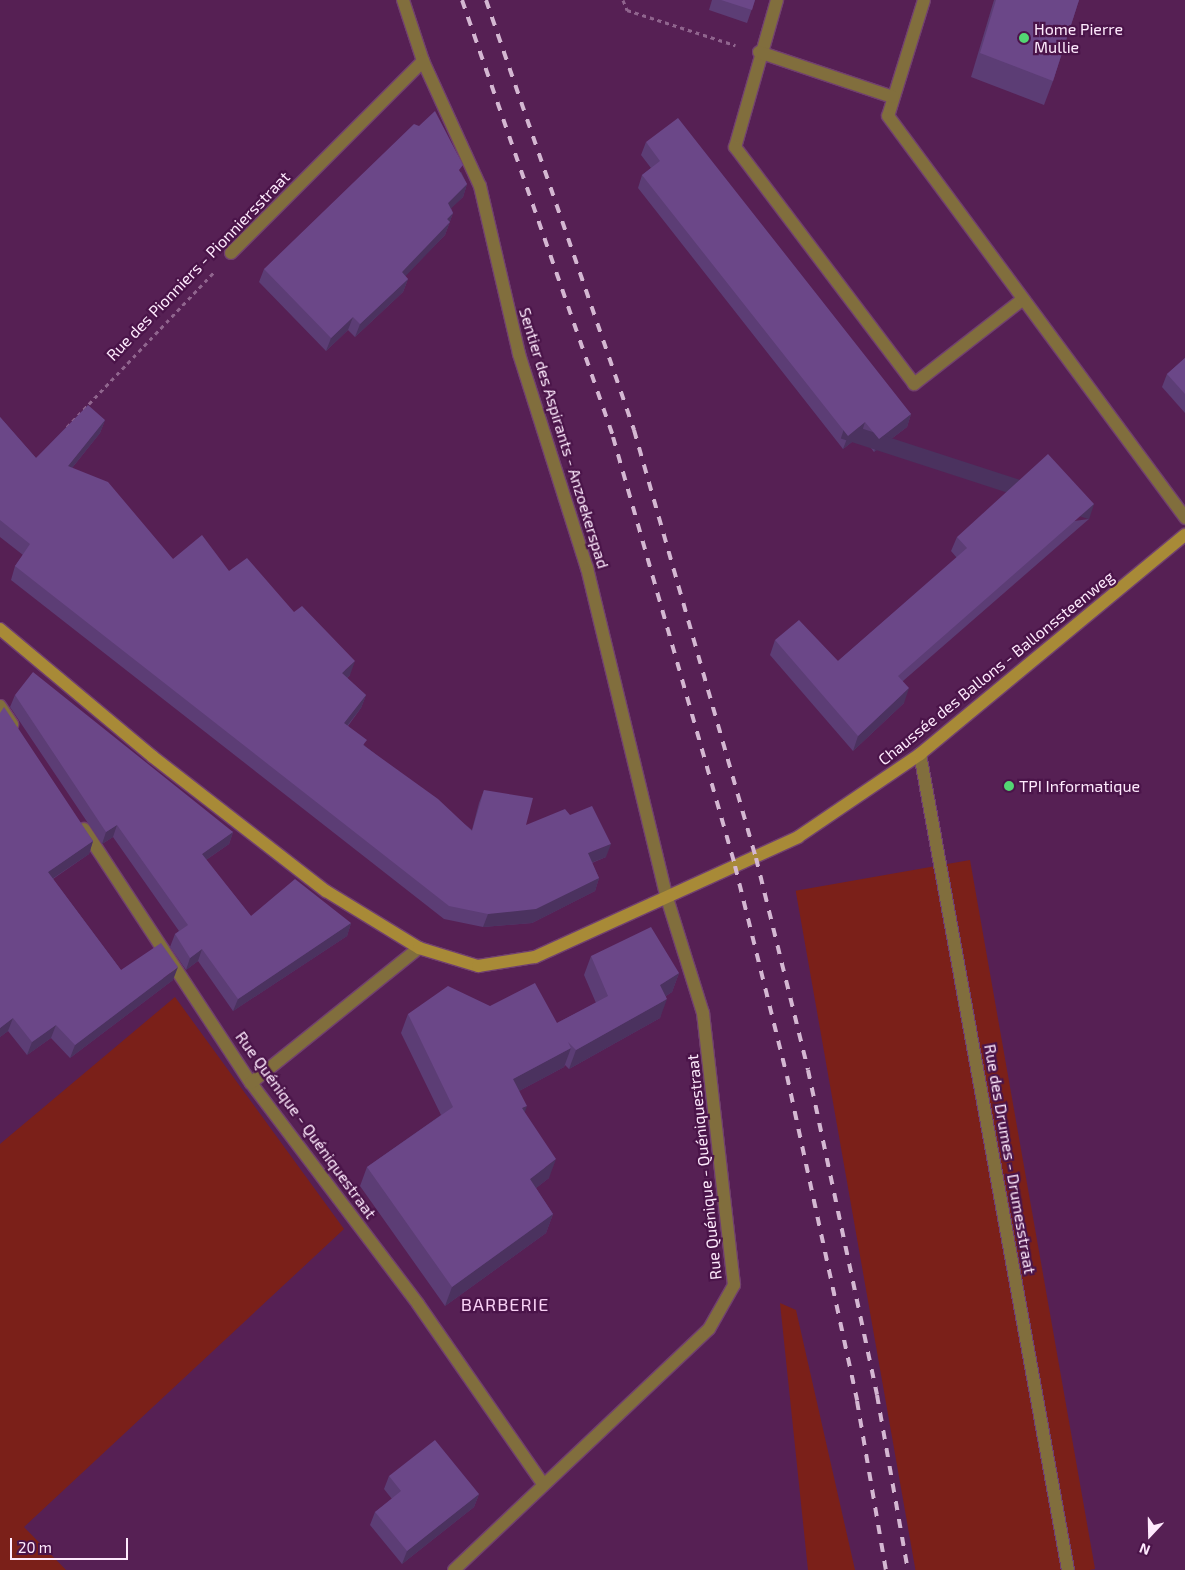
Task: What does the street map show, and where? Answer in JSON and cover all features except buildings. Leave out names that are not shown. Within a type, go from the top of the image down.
[{"type":"street","name":"Sentier des Aspirants - Anzoekerspad","points":[[403,0],[423,61],[480,186],[518,354],[587,568],[666,895]]},
{"type":"street","points":[[777,0],[759,52],[735,147],[914,384],[1024,299]]},
{"type":"street","points":[[924,0],[888,116],[1185,518]]},
{"type":"street","points":[[759,52],[893,97]]},
{"type":"street","name":"Rue des Pionniers - Pionniersstraat","points":[[232,253],[423,61]]},
{"type":"street","name":"Chaussée des Ballons - Ballonssteenweg","points":[[0,629],[152,757],[326,891],[419,948],[478,966],[535,957],[666,895],[798,837],[920,754],[1185,535]]},
{"type":"street","points":[[0,706],[22,738]]},
{"type":"street","name":"Rue des Drumes - Drumesstraat","points":[[920,754],[1068,1570]]},
{"type":"street","name":"Rue Quénique - Quéniquestraat","points":[[77,819],[251,1083],[418,1304],[543,1484]]},
{"type":"street","name":"Rue Quénique - Quéniquestraat","points":[[454,1570],[709,1329],[734,1285],[704,1013],[666,895]]},
{"type":"street","points":[[251,1083],[419,948]]},
{"type":"path","points":[[623,0],[627,10],[759,52]]},
{"type":"path","name":"Rue des Pionniers - Pionniersstraat","points":[[61,433],[232,253]]},
{"type":"shaded area","points":[[970,860],[1095,1569],[915,1570],[796,891]]},
{"type":"shaded area","points":[[175,997],[344,1229],[24,1527],[66,1570],[0,1570],[0,1144]]},
{"type":"shaded area","points":[[780,1303],[796,1310],[855,1570],[808,1570]]},
{"type":"railway","points":[[462,0],[613,437],[735,866],[787,1076],[857,1401],[886,1570]]},
{"type":"railway","points":[[486,0],[634,430],[756,858],[808,1070],[877,1395],[908,1570]]},
{"type":"place","name":"Home Pierre Mullie","points":[[1024,38]]},
{"type":"place","name":"TPI Informatique","points":[[1009,786]]},
{"type":"district","name":"BARBERIE","points":[[505,1304]]}]
